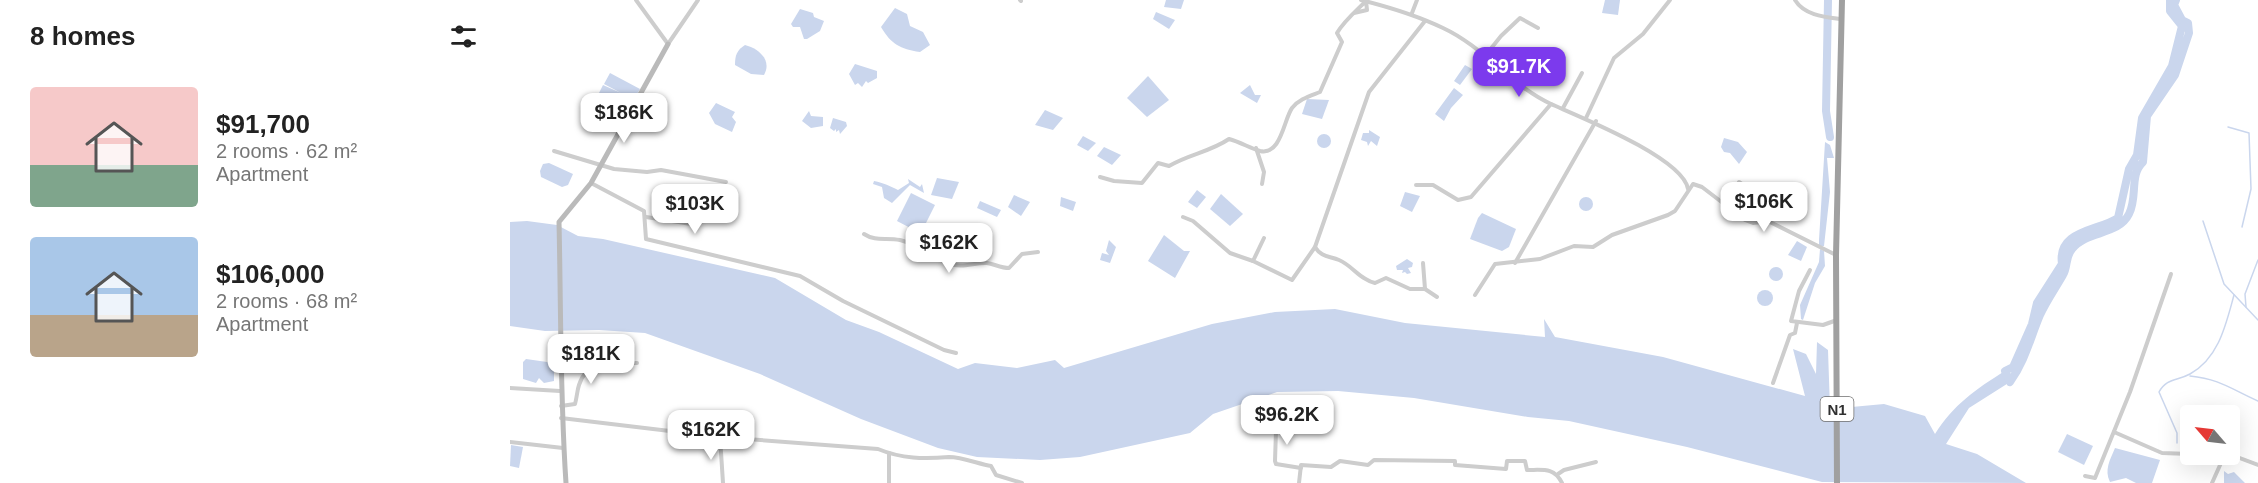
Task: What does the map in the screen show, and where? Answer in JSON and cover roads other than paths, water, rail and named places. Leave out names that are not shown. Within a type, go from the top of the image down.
[{"type":"highway","name":"N1","points":[[1837,483],[1836,255],[1842,0]]},
{"type":"main road","points":[[566,483],[560,406],[562,337],[559,222],[591,183],[668,44]]},
{"type":"street","points":[[636,0],[668,44],[698,0]]},
{"type":"street","points":[[1412,13],[1417,0]]},
{"type":"street","points":[[1586,118],[1614,58],[1644,34],[1670,0]]},
{"type":"street","points":[[1794,0],[1798,5],[1824,17],[1840,19]]},
{"type":"street","points":[[1100,177],[1114,181],[1142,183],[1158,164],[1169,166],[1192,153],[1218,146],[1229,139],[1260,151],[1269,149],[1278,142],[1293,107],[1306,96],[1320,92],[1342,42],[1337,33],[1363,1],[1412,13],[1473,44],[1529,92],[1551,104],[1596,122],[1676,170],[1687,181],[1688,189]]},
{"type":"street","points":[[1485,56],[1520,18],[1538,28]]},
{"type":"street","points":[[1183,217],[1193,221],[1230,253],[1253,261],[1292,280],[1315,247],[1369,92],[1425,21]]},
{"type":"street","points":[[1563,108],[1582,73]]},
{"type":"street","points":[[1416,185],[1433,185],[1458,200],[1471,197],[1551,104]]},
{"type":"street","points":[[1515,263],[1596,122]]},
{"type":"street","points":[[1256,148],[1264,172],[1262,184]]},
{"type":"street","points":[[554,151],[599,166],[647,172],[661,170],[726,182]]},
{"type":"street","points":[[1739,182],[1768,203],[1768,221]]},
{"type":"street","points":[[591,183],[644,211],[646,240],[800,276],[843,301],[944,350],[956,353]]},
{"type":"street","points":[[1475,295],[1495,264],[1540,259],[1574,246],[1593,248],[1612,235],[1675,211],[1693,184],[1698,184],[1745,220],[1768,221],[1836,255]]},
{"type":"street","points":[[713,198],[715,191]]},
{"type":"street","points":[[645,216],[698,225],[709,197],[724,201]]},
{"type":"street","points":[[864,234],[872,240],[898,240],[947,263],[961,266],[988,263],[1009,268],[1022,254],[1038,252]]},
{"type":"street","points":[[1253,261],[1264,238]]},
{"type":"street","points":[[1315,247],[1319,254],[1350,266],[1356,275],[1366,281],[1375,283],[1386,278],[1410,289],[1425,288],[1437,297]]},
{"type":"street","points":[[938,257],[975,252]]},
{"type":"street","points":[[1423,263],[1425,288]]},
{"type":"street","points":[[1810,270],[1792,312],[1791,321],[1830,324],[1838,320]]},
{"type":"street","points":[[2085,476],[2095,478],[2114,432],[2170,274]]},
{"type":"street","points":[[1773,383],[1790,335],[1795,333],[1797,323]]},
{"type":"street","points":[[602,367],[606,336]]},
{"type":"street","points":[[560,406],[575,404],[579,383],[589,370],[603,362],[637,363]]},
{"type":"street","points":[[510,388],[560,392]]},
{"type":"street","points":[[1280,416],[1276,430],[1276,464],[1301,468]]},
{"type":"street","points":[[561,418],[720,437],[878,449],[931,460],[948,457],[992,466],[996,476],[1022,483]]},
{"type":"street","points":[[2114,432],[2162,453],[2180,454]]},
{"type":"street","points":[[720,437],[723,483]]},
{"type":"street","points":[[510,442],[563,448]]},
{"type":"street","points":[[889,453],[889,483]]},
{"type":"street","points":[[2240,459],[2258,465]]},
{"type":"street","points":[[1299,483],[1301,465],[1330,467],[1340,461],[1368,465],[1374,460],[1455,461],[1455,465],[1506,469],[1507,461],[1525,461],[1527,470],[1550,470],[1558,474],[1562,483]]},
{"type":"street","points":[[1558,474],[1564,470],[1596,462]]},
{"type":"street","points":[[2212,483],[2221,465]]},
{"type":"water","points":[[1166,0],[1184,0],[1181,9],[1164,7]]},
{"type":"water","points":[[1605,0],[1620,0],[1618,15],[1602,13]]},
{"type":"water","points":[[895,8],[907,14],[910,26],[923,32],[930,45],[920,52],[913,51],[897,45],[888,38],[881,27]]},
{"type":"water","points":[[800,9],[813,13],[814,17],[824,21],[820,31],[807,39],[804,39],[800,27],[793,27],[791,24]]},
{"type":"water","points":[[1156,12],[1175,20],[1169,29],[1153,19]]},
{"type":"water","points":[[745,45],[755,49],[763,56],[767,65],[764,75],[751,74],[735,65],[737,53]]},
{"type":"water","points":[[855,64],[877,71],[877,78],[868,83],[866,81],[862,87],[858,83],[855,85],[849,74]]},
{"type":"water","points":[[1465,65],[1472,69],[1460,85],[1454,81]]},
{"type":"water","points":[[610,73],[640,89],[624,116],[595,101],[603,85],[621,93],[604,84]]},
{"type":"water","points":[[1148,76],[1169,100],[1147,117],[1127,98]]},
{"type":"water","points":[[1250,85],[1255,95],[1261,95],[1257,103],[1240,93]]},
{"type":"water","points":[[1454,88],[1463,95],[1451,108],[1444,121],[1435,114]]},
{"type":"water","points":[[1307,99],[1329,100],[1322,119],[1302,114]]},
{"type":"water","points":[[716,103],[735,112],[732,117],[736,122],[732,132],[715,124],[709,113]]},
{"type":"water","points":[[1045,110],[1063,118],[1053,130],[1035,125]]},
{"type":"water","points":[[809,111],[811,116],[823,117],[823,126],[811,128],[802,121]]},
{"type":"water","points":[[833,118],[846,122],[847,126],[840,134],[839,130],[836,132],[836,129],[834,131],[830,128]]},
{"type":"water","points":[[1369,130],[1380,137],[1377,146],[1371,141],[1368,146],[1367,142],[1361,140],[1363,133],[1369,133]]},
{"type":"water","points":[[1321,134],[1327,134],[1331,141],[1327,148],[1321,148],[1317,144],[1317,138]]},
{"type":"water","points":[[1083,136],[1096,143],[1088,151],[1077,145]]},
{"type":"water","points":[[1724,138],[1738,142],[1747,152],[1739,164],[1730,153],[1724,152],[1721,147]]},
{"type":"water","points":[[1825,142],[1830,145],[1834,158],[1827,158],[1830,192],[1824,246],[1819,246],[1819,240]]},
{"type":"water","points":[[1104,147],[1121,155],[1112,165],[1097,156]]},
{"type":"water","points":[[549,163],[573,174],[568,185],[562,187],[541,177],[540,171],[543,164]]},
{"type":"water","points":[[937,178],[959,182],[952,199],[931,195]]},
{"type":"water","points":[[908,179],[920,187],[922,184],[924,193],[910,185],[892,203],[884,198],[882,187],[873,184],[874,181],[898,190],[909,183]]},
{"type":"water","points":[[1197,190],[1206,197],[1197,208],[1188,202]]},
{"type":"water","points":[[1405,192],[1420,196],[1412,212],[1400,206]]},
{"type":"water","points":[[911,193],[935,205],[926,223],[942,231],[937,242],[897,221]]},
{"type":"water","points":[[1221,194],[1243,214],[1230,226],[1210,209]]},
{"type":"water","points":[[1014,195],[1030,202],[1021,216],[1008,207]]},
{"type":"water","points":[[1061,197],[1076,202],[1073,211],[1060,206]]},
{"type":"water","points":[[1583,197],[1589,197],[1593,204],[1589,211],[1583,211],[1579,207],[1579,201]]},
{"type":"water","points":[[980,201],[1001,210],[997,217],[977,208]]},
{"type":"water","points":[[1482,213],[1516,229],[1509,247],[1502,251],[1470,239]]},
{"type":"water","points":[[527,221],[557,225],[578,236],[603,239],[775,278],[846,320],[879,332],[958,369],[975,363],[1017,368],[1055,360],[1064,368],[1212,324],[1275,312],[1335,309],[1405,323],[1545,337],[1544,319],[1555,337],[1663,357],[1805,396],[1793,349],[1806,354],[1816,374],[1817,342],[1828,350],[1830,409],[1884,404],[1925,416],[1935,434],[1949,414],[1966,398],[2005,371],[2010,382],[1969,408],[1946,444],[1977,454],[2026,483],[1822,482],[1687,447],[1569,421],[1528,417],[1414,398],[1338,391],[1277,392],[1213,414],[1190,433],[1080,457],[1040,460],[977,457],[938,448],[861,419],[760,374],[645,333],[599,330],[545,331],[510,326],[510,222]]},
{"type":"water","points":[[1164,235],[1184,251],[1190,251],[1175,278],[1148,261]]},
{"type":"water","points":[[1109,240],[1116,247],[1110,263],[1100,260],[1102,253],[1109,255],[1106,251]]},
{"type":"water","points":[[1797,241],[1807,247],[1801,261],[1788,255]]},
{"type":"water","points":[[1820,249],[1824,251],[1825,266],[1815,283],[1803,320],[1800,305],[1819,262]]},
{"type":"water","points":[[1407,259],[1413,263],[1412,267],[1408,268],[1411,273],[1407,274],[1402,273],[1403,270],[1397,270],[1396,266]]},
{"type":"water","points":[[1773,267],[1779,267],[1783,274],[1779,281],[1773,281],[1769,277],[1769,271]]},
{"type":"water","points":[[1765,290],[1773,298],[1765,306],[1757,298]]},
{"type":"water","points":[[526,359],[554,363],[554,381],[544,383],[539,378],[536,383],[523,379],[523,362]]},
{"type":"water","points":[[2067,434],[2093,446],[2084,465],[2058,452]]},
{"type":"water","points":[[511,445],[523,447],[519,468],[510,466]]},
{"type":"water","points":[[2115,448],[2160,460],[2152,483],[2136,483],[2126,478],[2110,482],[2108,469]]},
{"type":"water","points":[[2224,471],[2228,474],[2234,472],[2245,483],[2224,483]]},
{"type":"waterway","points":[[1828,0],[1826,111],[1830,137]]},
{"type":"waterway","points":[[2170,0],[2170,11],[2182,26],[2172,66],[2142,118],[2137,155],[2129,169],[2118,218],[2081,233],[2066,244],[2062,253],[2062,264],[2037,303],[2032,324],[2013,367],[2005,371],[2010,382],[2023,358],[2036,324],[2065,272],[2067,259],[2072,249],[2078,243],[2118,226],[2129,214],[2136,173],[2143,162],[2147,116],[2175,75],[2189,33],[2188,23],[2182,20],[2174,5],[2176,0]]},
{"type":"waterway","points":[[2228,127],[2249,133],[2251,189],[2242,227]]},
{"type":"waterway","points":[[2203,221],[2224,284],[2258,320]]},
{"type":"waterway","points":[[2246,307],[2245,294],[2258,260]]},
{"type":"waterway","points":[[2177,443],[2177,433],[2159,392],[2165,384],[2190,374],[2200,367],[2215,350],[2234,295]]},
{"type":"waterway","points":[[2190,376],[2218,382],[2258,401]]}]
